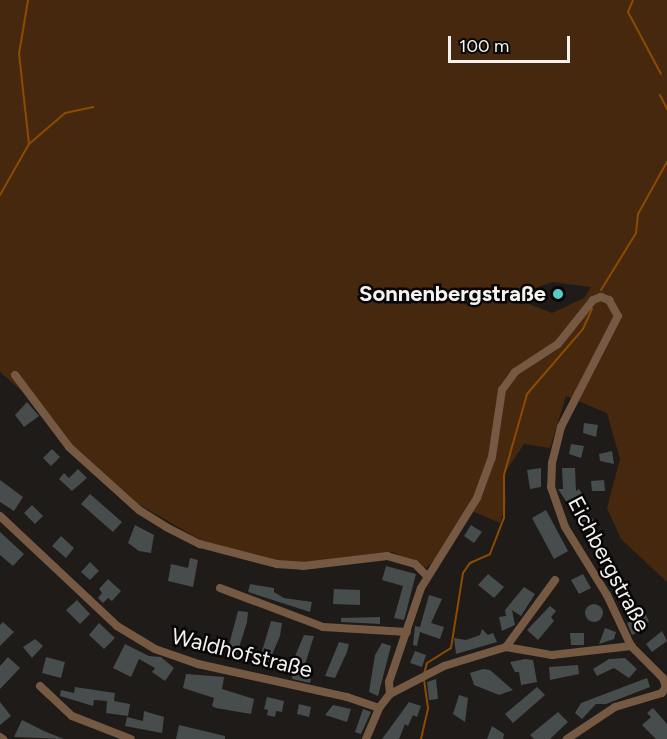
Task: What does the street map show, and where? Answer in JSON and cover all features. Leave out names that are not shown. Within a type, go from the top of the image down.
[{"type":"street","name":"Eichbergstraße","points":[[427,576],[477,498],[492,457],[502,390],[515,372],[558,344],[593,300],[609,300],[618,316],[561,427],[552,463],[551,487],[565,527],[607,595],[631,646],[663,678],[666,686],[662,693],[615,707],[567,739]]},
{"type":"street","points":[[15,375],[69,447],[139,510],[200,544],[278,564],[303,566],[387,556],[415,564],[427,576],[389,682],[390,694]]},
{"type":"street","name":"Waldhofstraße","points":[[0,516],[117,626],[155,649],[198,664],[347,697],[379,708]]},
{"type":"street","points":[[506,647],[555,580]]},
{"type":"street","points":[[220,588],[323,627],[407,632]]},
{"type":"street","points":[[366,739],[379,708],[390,694],[428,673],[506,647],[552,655],[631,646]]},
{"type":"street","points":[[40,686],[72,716],[131,739]]},
{"type":"shaded area","points":[[0,0],[667,0],[667,582],[621,539],[607,508],[620,459],[607,413],[566,396],[550,448],[524,444],[503,475],[506,502],[500,523],[467,509],[440,554],[426,568],[393,552],[305,563],[282,562],[206,543],[133,501],[68,444],[24,393],[0,372]],"holes":[[[552,282],[591,287],[584,298],[552,313],[521,301],[533,289]]]},
{"type":"building","points":[[27,402],[39,416],[24,427],[15,415]]},
{"type":"building","points":[[584,423],[598,425],[596,437],[583,433]]},
{"type":"building","points":[[571,444],[584,446],[581,458],[569,454]]},
{"type":"building","points":[[52,449],[60,457],[51,466],[43,458]]},
{"type":"building","points":[[612,451],[614,464],[600,461],[599,454]]},
{"type":"building","points":[[541,468],[541,487],[530,489],[527,470]]},
{"type":"building","points":[[562,468],[575,468],[576,491],[579,489],[584,497],[570,507],[558,489],[563,489]]},
{"type":"building","points":[[78,469],[87,478],[72,491],[59,479],[64,473],[69,478]]},
{"type":"building","points":[[0,480],[23,497],[14,511],[0,502]]},
{"type":"building","points":[[604,480],[605,491],[592,491],[591,481]]},
{"type":"building","points":[[90,494],[122,522],[113,532],[81,504]]},
{"type":"building","points":[[32,505],[43,516],[35,524],[24,513]]},
{"type":"building","points":[[546,510],[568,551],[554,559],[532,518]]},
{"type":"building","points":[[590,515],[596,524],[584,532],[578,522]]},
{"type":"building","points":[[135,525],[154,535],[151,553],[139,551],[128,543]]},
{"type":"building","points":[[471,525],[482,532],[474,543],[464,536]]},
{"type":"building","points":[[0,532],[24,554],[13,566],[0,555]]},
{"type":"building","points":[[61,536],[74,548],[66,558],[52,546]]},
{"type":"building","points":[[190,558],[198,560],[193,587],[168,581],[171,564],[188,568]]},
{"type":"building","points":[[90,562],[99,571],[90,580],[81,572]]},
{"type":"building","points":[[386,566],[416,574],[404,620],[394,618],[403,586],[382,580]]},
{"type":"building","points":[[488,574],[504,587],[494,598],[478,585]]},
{"type":"building","points":[[583,574],[591,588],[579,594],[571,580]]},
{"type":"building","points":[[108,579],[121,591],[112,601],[108,598],[103,603],[98,598],[102,593],[99,589]]},
{"type":"building","points":[[250,584],[274,588],[274,592],[284,598],[312,602],[310,612],[248,592]]},
{"type":"building","points":[[524,587],[535,594],[521,616],[512,610],[515,625],[502,631],[499,617],[506,616],[505,610]]},
{"type":"building","points":[[334,589],[360,590],[360,605],[333,604]]},
{"type":"building","points":[[429,595],[442,599],[431,623],[444,627],[440,639],[420,632],[417,646],[413,645],[415,626],[420,627]]},
{"type":"building","points":[[77,600],[90,614],[80,624],[66,610]]},
{"type":"building","points":[[594,604],[600,607],[603,613],[600,619],[594,622],[588,619],[585,613],[588,607]]},
{"type":"building","points":[[550,606],[556,611],[551,617],[554,621],[538,640],[527,630]]},
{"type":"building","points":[[238,611],[248,612],[247,622],[236,657],[226,656]]},
{"type":"building","points":[[646,615],[649,622],[642,625],[644,630],[632,635],[627,623]]},
{"type":"building","points":[[380,617],[380,624],[341,622],[341,618]]},
{"type":"building","points":[[271,621],[282,623],[280,636],[269,662],[259,661]]},
{"type":"building","points":[[3,622],[14,632],[0,646],[0,625]]},
{"type":"building","points":[[99,623],[115,638],[104,649],[89,635]]},
{"type":"building","points":[[605,628],[616,632],[614,639],[599,644]]},
{"type":"building","points":[[482,629],[488,635],[493,633],[497,642],[456,654],[454,638],[466,640],[480,635]]},
{"type":"building","points":[[662,631],[667,641],[652,652],[646,644]]},
{"type":"building","points":[[570,633],[584,633],[584,645],[571,645]]},
{"type":"building","points":[[186,635],[214,642],[211,653],[191,648],[192,642],[189,647],[183,645]]},
{"type":"building","points":[[304,635],[314,636],[301,677],[311,679],[310,683],[292,679],[293,661]]},
{"type":"building","points":[[35,639],[43,646],[32,658],[23,647]]},
{"type":"building","points":[[339,642],[349,644],[347,652],[335,678],[325,676]]},
{"type":"building","points":[[382,643],[391,646],[378,696],[369,692],[375,655]]},
{"type":"building","points":[[125,644],[149,656],[161,657],[174,668],[165,681],[152,672],[155,668],[139,659],[131,677],[113,668]]},
{"type":"building","points":[[415,651],[426,655],[422,667],[410,663]]},
{"type":"building","points":[[8,657],[20,668],[0,689],[0,666]]},
{"type":"building","points":[[46,657],[65,662],[61,678],[42,673]]},
{"type":"building","points":[[625,658],[637,669],[629,678],[614,668],[597,676],[593,669],[609,659]]},
{"type":"building","points":[[533,660],[537,682],[521,685],[519,672],[515,672],[510,662]]},
{"type":"building","points":[[578,665],[579,674],[550,680],[549,667]]},
{"type":"building","points":[[483,669],[490,670],[513,690],[499,695],[474,685],[470,673]]},
{"type":"building","points":[[186,674],[224,677],[222,689],[254,699],[251,714],[212,706],[214,698],[183,688]]},
{"type":"building","points":[[647,678],[650,687],[606,704],[596,704],[582,719],[575,713],[581,703]]},
{"type":"building","points":[[436,679],[438,699],[429,700],[427,682]]},
{"type":"building","points":[[75,687],[115,693],[114,701],[130,704],[128,716],[106,713],[107,701],[94,700],[93,706],[60,696],[61,690],[74,693]]},
{"type":"building","points":[[537,687],[545,695],[513,723],[505,714]]},
{"type":"building","points":[[459,695],[468,698],[465,722],[453,714]]},
{"type":"building","points":[[267,697],[284,701],[282,712],[276,711],[275,717],[267,715],[268,710],[264,709]]},
{"type":"building","points":[[0,702],[11,716],[0,725]]},
{"type":"building","points":[[409,702],[421,706],[417,717],[413,715],[408,726],[405,724],[399,739],[382,739]]},
{"type":"building","points":[[299,704],[311,707],[309,717],[297,714]]},
{"type":"building","points":[[333,705],[351,709],[347,722],[325,715]]},
{"type":"building","points":[[653,708],[667,724],[667,739],[656,739],[642,725],[651,717],[647,713]]},
{"type":"building","points":[[363,709],[371,712],[361,734],[355,732]]},
{"type":"building","points":[[144,711],[164,717],[162,733],[125,726],[127,717],[143,721]]},
{"type":"building","points":[[558,712],[568,722],[550,739],[534,739],[530,735]]},
{"type":"building","points":[[22,720],[44,731],[64,739],[14,737]]},
{"type":"building","points":[[179,725],[225,736],[225,739],[176,739]]},
{"type":"building","points":[[492,726],[504,734],[503,739],[487,739]]},
{"type":"waterway","points":[[0,195],[29,144],[19,54],[28,0]]},
{"type":"waterway","points":[[633,0],[628,12],[661,74]]},
{"type":"waterway","points":[[660,95],[667,109]]},
{"type":"waterway","points":[[29,144],[65,113],[93,107]]},
{"type":"waterway","points":[[601,290],[636,233],[638,214],[667,162]]},
{"type":"waterway","points":[[424,674],[427,663],[451,648],[463,573],[470,563],[490,554],[504,518],[504,475],[527,394],[583,329],[592,309]]},
{"type":"waterway","points":[[421,739],[428,708],[424,679]]},
{"type":"place","name":"Sonnenbergstraße","points":[[558,294]]}]
